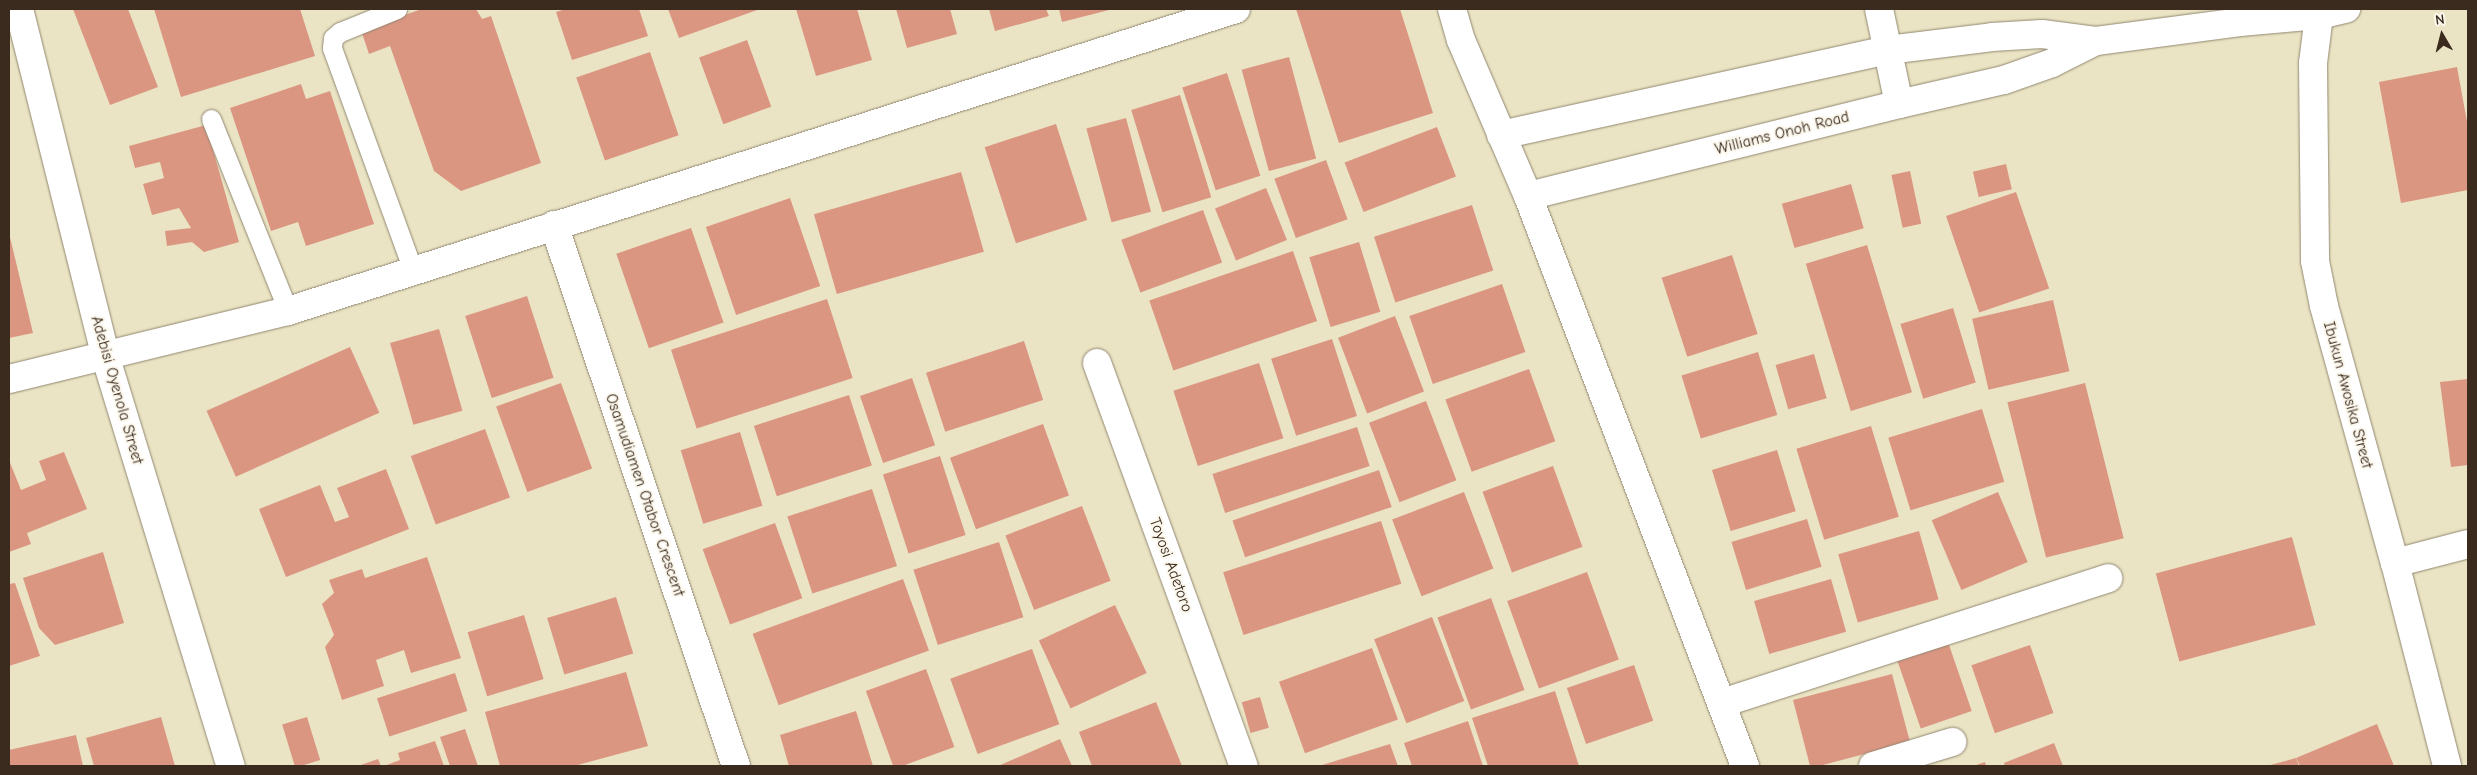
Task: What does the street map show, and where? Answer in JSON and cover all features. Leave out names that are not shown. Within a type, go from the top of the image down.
[{"type":"street","name":"Adebisi Oyenola Street","points":[[18,9],[105,354],[231,766]]},
{"type":"street","points":[[9,379],[288,310],[1236,9]]},
{"type":"street","points":[[1452,9],[1461,40],[1528,196],[1745,766]]},
{"type":"street","points":[[1879,9],[1899,104]]},
{"type":"street","name":"Williams Onoh Road","points":[[1501,135],[1888,50],[1992,37],[2042,34],[2096,41],[2240,22],[2319,15],[2346,9]]},
{"type":"street","name":"Ibukun Awosika Street","points":[[2319,15],[2313,63],[2315,261],[2324,306],[2395,563],[2447,766]]},
{"type":"street","name":"Williams Onoh Road","points":[[1528,196],[1899,104],[2004,80],[2052,62],[2096,41]]},
{"type":"street","name":"Osamudiamen Otabor Crescent","points":[[554,224],[736,766]]},
{"type":"street","name":"Toyosi Adetoro","points":[[1097,363],[1244,766]]},
{"type":"street","points":[[2395,563],[2468,544]]},
{"type":"street","points":[[1722,703],[2108,578]]},
{"type":"street","points":[[1872,766],[1952,742]]},
{"type":"lane","points":[[397,9],[340,32],[333,38],[332,48],[413,270]]},
{"type":"lane","points":[[211,119],[288,310]]},
{"type":"building","points":[[73,9],[128,9],[158,87],[110,105]]},
{"type":"building","points":[[154,9],[300,9],[315,56],[181,97]]},
{"type":"building","points":[[422,9],[476,9],[482,19],[491,16],[541,163],[461,191],[434,171],[390,46],[369,54],[361,30]]},
{"type":"building","points":[[566,9],[639,9],[648,36],[572,60],[556,12]]},
{"type":"building","points":[[668,9],[760,9],[679,38]]},
{"type":"building","points":[[796,9],[857,9],[872,60],[816,76]]},
{"type":"building","points":[[896,9],[950,9],[957,34],[907,48]]},
{"type":"building","points":[[989,9],[1046,9],[1049,16],[995,31]]},
{"type":"building","points":[[1059,9],[1113,9],[1062,22]]},
{"type":"building","points":[[1296,9],[1400,9],[1433,113],[1339,143]]},
{"type":"building","points":[[747,40],[771,107],[723,124],[699,57]]},
{"type":"building","points":[[650,52],[679,135],[605,161],[576,77]]},
{"type":"building","points":[[1289,57],[1316,158],[1269,171],[1242,70]]},
{"type":"building","points":[[2457,67],[2468,127],[2468,190],[2401,203],[2379,82]]},
{"type":"building","points":[[1227,73],[1260,176],[1216,190],[1182,88]]},
{"type":"building","points":[[301,84],[306,99],[330,91],[374,224],[306,246],[298,222],[271,231],[230,108]]},
{"type":"building","points":[[1180,95],[1211,197],[1163,212],[1131,110]]},
{"type":"building","points":[[1126,118],[1151,212],[1112,222],[1086,129]]},
{"type":"building","points":[[1056,124],[1087,220],[1016,243],[985,147]]},
{"type":"building","points":[[206,125],[239,242],[204,252],[192,242],[167,246],[165,231],[191,228],[179,208],[152,215],[143,184],[164,178],[160,162],[135,168],[129,146]]},
{"type":"building","points":[[1437,127],[1456,176],[1364,212],[1345,162]]},
{"type":"building","points":[[1326,160],[1348,219],[1296,238],[1274,179]]},
{"type":"building","points":[[2006,164],[2012,189],[1979,197],[1973,172]]},
{"type":"building","points":[[1910,171],[1921,224],[1903,228],[1891,175]]},
{"type":"building","points":[[961,172],[984,252],[837,294],[814,214]]},
{"type":"building","points":[[1851,184],[1864,228],[1794,248],[1782,204]]},
{"type":"building","points":[[1266,188],[1287,240],[1236,261],[1215,209]]},
{"type":"building","points":[[2016,192],[2049,288],[1979,313],[1946,216]]},
{"type":"building","points":[[790,198],[820,286],[736,315],[706,227]]},
{"type":"building","points":[[1472,205],[1493,271],[1395,302],[1374,237]]},
{"type":"building","points":[[1203,210],[1222,263],[1140,292],[1121,240]]},
{"type":"building","points":[[691,228],[724,323],[649,348],[616,254]]},
{"type":"building","points":[[9,233],[33,333],[9,338]]},
{"type":"building","points":[[1359,242],[1380,312],[1331,327],[1309,257]]},
{"type":"building","points":[[1867,245],[1912,392],[1851,411],[1806,264]]},
{"type":"building","points":[[1293,251],[1317,321],[1173,370],[1149,300]]},
{"type":"building","points":[[1732,255],[1758,334],[1687,357],[1662,278]]},
{"type":"building","points":[[1502,284],[1525,352],[1433,384],[1409,316]]},
{"type":"building","points":[[527,296],[554,378],[492,398],[465,316]]},
{"type":"building","points":[[827,299],[853,378],[697,429],[671,350]]},
{"type":"building","points":[[2053,300],[2069,371],[1989,390],[1972,319]]},
{"type":"building","points":[[1953,308],[1976,383],[1923,399],[1900,324]]},
{"type":"building","points":[[1395,316],[1424,392],[1367,413],[1338,338]]},
{"type":"building","points":[[439,329],[462,411],[413,425],[390,343]]},
{"type":"building","points":[[1332,339],[1357,416],[1296,436],[1271,359]]},
{"type":"building","points":[[1024,341],[1043,400],[945,432],[926,373]]},
{"type":"building","points":[[350,347],[379,413],[236,477],[207,411]]},
{"type":"building","points":[[1758,352],[1777,415],[1701,439],[1681,375]]},
{"type":"building","points":[[1814,354],[1827,398],[1788,409],[1776,365]]},
{"type":"building","points":[[1259,363],[1283,438],[1198,466],[1173,391]]},
{"type":"building","points":[[1529,369],[1555,441],[1472,472],[1445,399]]},
{"type":"building","points":[[912,378],[935,445],[883,463],[860,396]]},
{"type":"building","points":[[2468,379],[2468,465],[2451,467],[2440,382]]},
{"type":"building","points":[[561,383],[592,469],[527,492],[496,407]]},
{"type":"building","points":[[2085,383],[2124,538],[2046,558],[2007,402]]},
{"type":"building","points":[[849,395],[872,465],[777,496],[754,426]]},
{"type":"building","points":[[1426,401],[1456,480],[1400,502],[1369,423]]},
{"type":"building","points":[[1982,409],[2004,482],[1911,510],[1888,438]]},
{"type":"building","points":[[1043,424],[1069,495],[976,529],[950,458]]},
{"type":"building","points":[[1871,426],[1899,517],[1824,540],[1796,449]]},
{"type":"building","points":[[1357,427],[1370,466],[1225,513],[1212,474]]},
{"type":"building","points":[[485,429],[510,498],[436,525],[411,456]]},
{"type":"building","points":[[740,432],[763,506],[703,524],[681,450]]},
{"type":"building","points":[[1777,450],[1796,511],[1731,531],[1712,470]]},
{"type":"building","points":[[64,452],[87,509],[27,533],[31,544],[9,552],[9,460],[21,490],[46,480],[39,461]]},
{"type":"building","points":[[940,456],[966,535],[909,553],[883,475]]},
{"type":"building","points":[[1553,466],[1582,547],[1512,572],[1483,492]]},
{"type":"building","points":[[386,469],[409,529],[286,577],[259,509],[320,485],[335,522],[349,517],[337,488]]},
{"type":"building","points":[[1379,470],[1392,507],[1245,557],[1232,520]]},
{"type":"building","points":[[872,489],[897,566],[812,594],[787,517]]},
{"type":"building","points":[[1464,492],[1493,569],[1422,596],[1392,520]]},
{"type":"building","points":[[1998,492],[2028,562],[1961,590],[1932,520]]},
{"type":"building","points":[[1082,506],[1111,581],[1034,610],[1005,535]]},
{"type":"building","points":[[1807,519],[1822,567],[1746,590],[1731,542]]},
{"type":"building","points":[[1381,521],[1401,584],[1244,635],[1223,572]]},
{"type":"building","points":[[775,523],[802,598],[730,625],[703,549]]},
{"type":"building","points":[[1919,531],[1939,599],[1858,622],[1838,554]]},
{"type":"building","points":[[2292,537],[2316,625],[2179,661],[2156,573]]},
{"type":"building","points":[[999,542],[1023,617],[938,645],[913,570]]},
{"type":"building","points":[[103,552],[124,623],[55,645],[39,628],[23,578]]},
{"type":"building","points":[[427,557],[461,658],[411,673],[404,650],[376,660],[384,686],[342,700],[325,647],[334,635],[322,604],[334,593],[329,580],[362,569],[365,578]]},
{"type":"building","points":[[1587,572],[1619,659],[1539,688],[1507,601]]},
{"type":"building","points":[[903,579],[929,650],[779,705],[753,634]]},
{"type":"building","points":[[1831,579],[1846,632],[1769,654],[1754,601]]},
{"type":"building","points":[[15,583],[40,656],[9,666],[9,584]]},
{"type":"building","points":[[616,597],[633,653],[564,674],[547,618]]},
{"type":"building","points":[[1491,598],[1525,690],[1471,710],[1437,617]]},
{"type":"building","points":[[1115,605],[1147,673],[1071,708],[1039,640]]},
{"type":"building","points":[[524,615],[544,679],[487,696],[468,632]]},
{"type":"building","points":[[1432,617],[1464,701],[1406,723],[1374,639]]},
{"type":"building","points":[[1948,642],[1972,711],[1921,729],[1897,660]]},
{"type":"building","points":[[2030,645],[2053,713],[1995,733],[1971,665]]},
{"type":"building","points":[[1372,648],[1398,719],[1305,753],[1279,682]]},
{"type":"building","points":[[1032,649],[1059,724],[978,754],[950,679]]},
{"type":"building","points":[[1634,665],[1653,721],[1586,744],[1567,688]]},
{"type":"building","points":[[926,669],[954,747],[902,766],[893,766],[866,691]]},
{"type":"building","points":[[626,672],[648,746],[574,766],[500,766],[485,712]]},
{"type":"building","points":[[455,673],[467,711],[389,736],[377,698]]},
{"type":"building","points":[[1892,674],[1910,742],[1819,766],[1810,766],[1793,700]]},
{"type":"building","points":[[1555,691],[1579,766],[1488,766],[1472,718]]},
{"type":"building","points":[[1260,697],[1269,728],[1251,733],[1242,702]]},
{"type":"building","points":[[1156,702],[1182,766],[1092,766],[1079,732]]},
{"type":"building","points":[[856,711],[873,766],[789,766],[780,735]]},
{"type":"building","points":[[161,717],[175,766],[94,766],[86,738]]},
{"type":"building","points":[[307,717],[320,760],[295,766],[282,725]]},
{"type":"building","points":[[1468,721],[1483,766],[1412,766],[1404,743]]},
{"type":"building","points":[[2377,724],[2394,766],[2300,766],[2296,758]]},
{"type":"building","points":[[465,729],[478,766],[450,766],[440,737]]},
{"type":"building","points":[[76,735],[83,766],[9,766],[9,750]]},
{"type":"building","points":[[1060,739],[1072,766],[998,766]]},
{"type":"building","points":[[435,741],[444,766],[384,766],[400,760],[398,753]]},
{"type":"building","points":[[2054,743],[2063,766],[2005,766],[2004,763]]},
{"type":"building","points":[[1390,744],[1398,766],[1319,766]]},
{"type":"building","points":[[2296,758],[2299,766],[2267,766]]},
{"type":"building","points":[[378,759],[381,766],[358,766]]},
{"type":"building","points":[[1985,762],[1986,766],[1973,766]]}]
